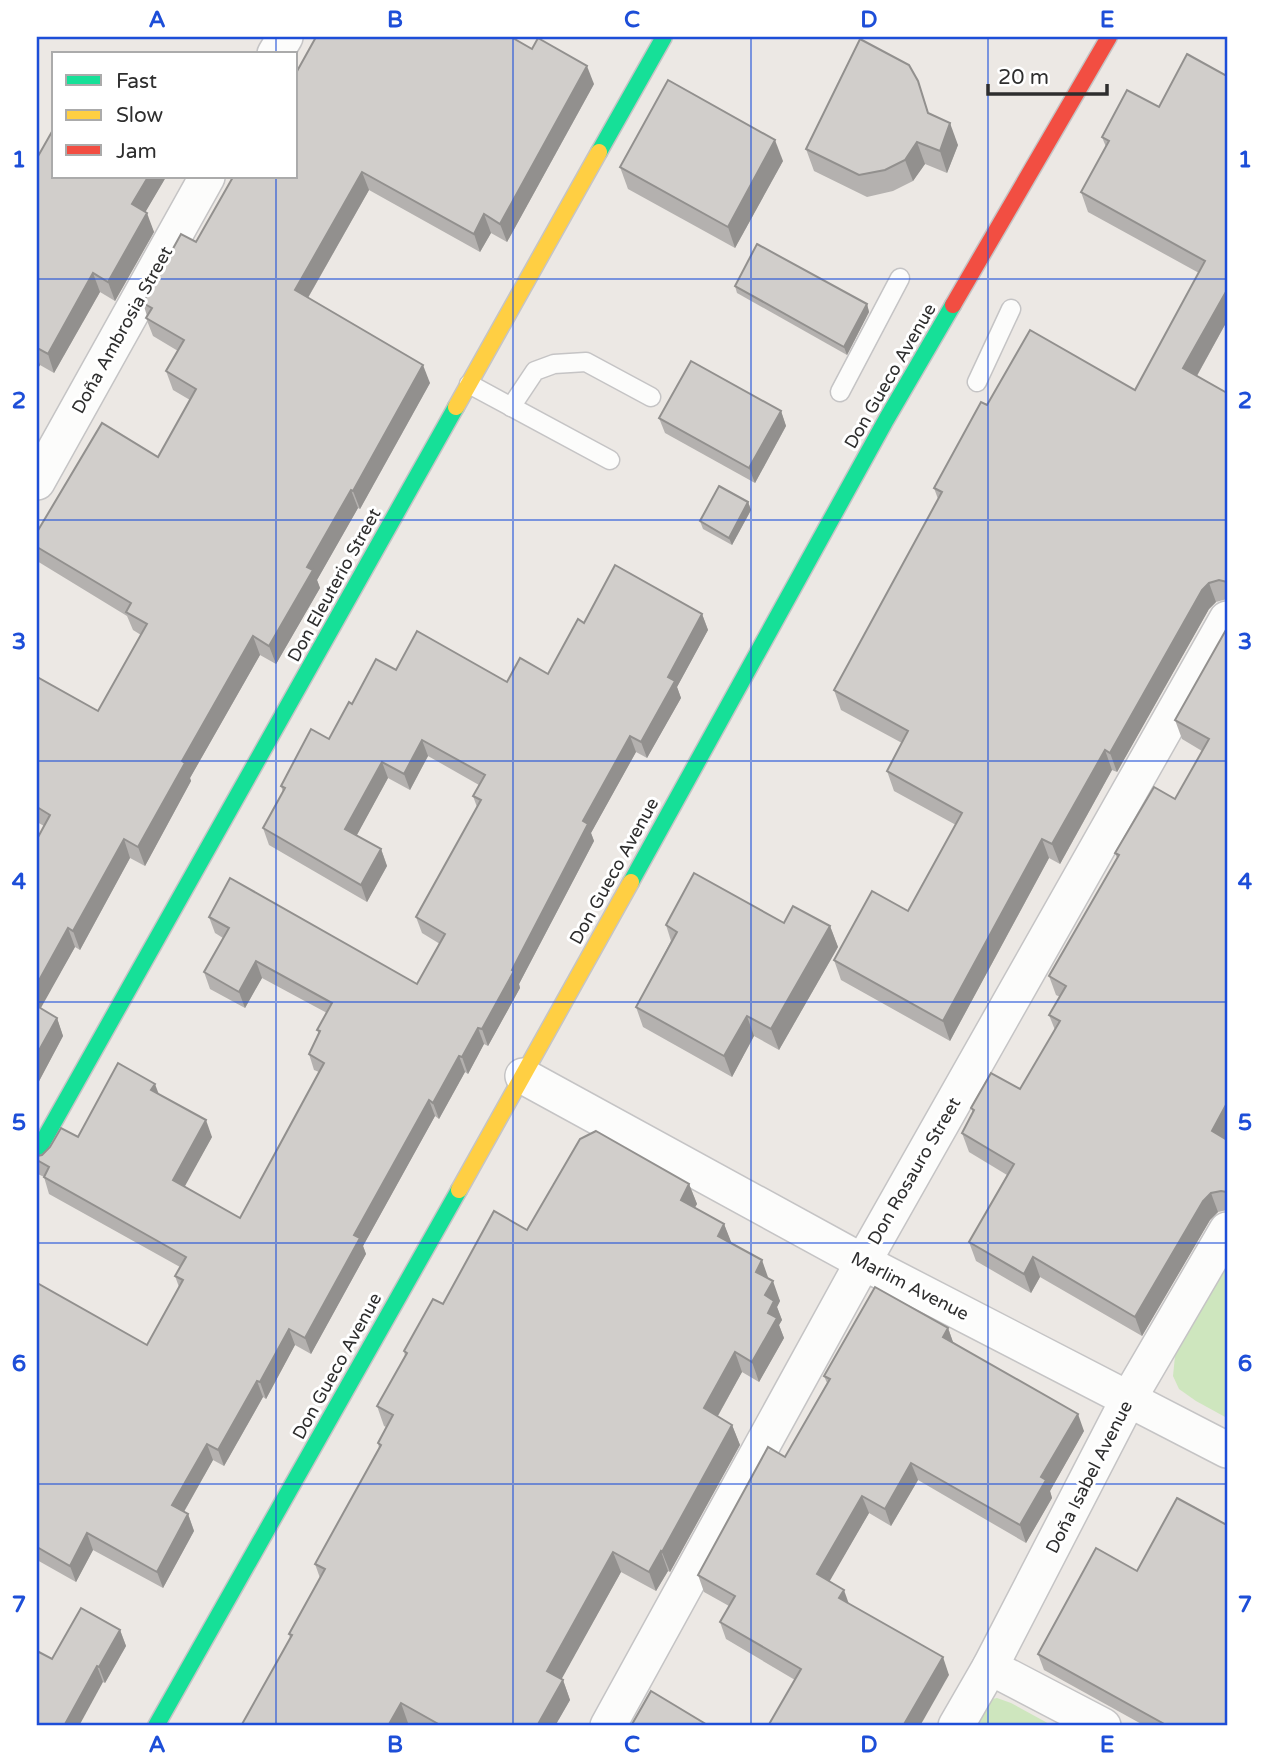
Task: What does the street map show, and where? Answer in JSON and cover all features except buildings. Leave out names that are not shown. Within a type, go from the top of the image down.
[{"type":"main road","name":"Don Eleuterio Street","points":[[37,1152],[664,37]]},
{"type":"main road","name":"Don Gueco Avenue","points":[[156,1726],[523,1076],[880,432],[1109,37]]},
{"type":"street","name":"Doña Ambrosia Street","points":[[37,482],[206,178]]},
{"type":"street","name":"Don Rosauro Street","points":[[608,1726],[863,1262],[1227,619]]},
{"type":"street","name":"Marlim Avenue","points":[[523,1076],[863,1262],[1227,1450]]},
{"type":"street","name":"Doña Isabel Avenue","points":[[956,1726],[990,1667],[1129,1398],[1227,1230]]},
{"type":"street","points":[[990,1667],[1102,1726]]},
{"type":"lane","points":[[840,392],[900,278]]},
{"type":"lane","points":[[977,382],[1011,310]]},
{"type":"lane","points":[[512,407],[535,371],[554,364],[586,362],[651,397]]},
{"type":"lane","points":[[469,384],[610,460]]},
{"type":"green space","points":[[1227,1266],[1227,1418],[1179,1389],[1173,1376],[1175,1356]]},
{"type":"green space","points":[[997,1698],[1053,1726],[966,1726],[983,1701]]},
{"type":"traffic: fast","points":[[599,152],[664,37]]},
{"type":"traffic: fast","points":[[631,882],[886,420],[953,305]]},
{"type":"traffic: fast","points":[[37,1152],[456,407]]},
{"type":"traffic: fast","points":[[156,1726],[459,1190]]},
{"type":"traffic: slow","points":[[456,407],[599,152]]},
{"type":"traffic: slow","points":[[459,1190],[631,882]]},
{"type":"traffic: jam","points":[[953,305],[1109,37]]}]
